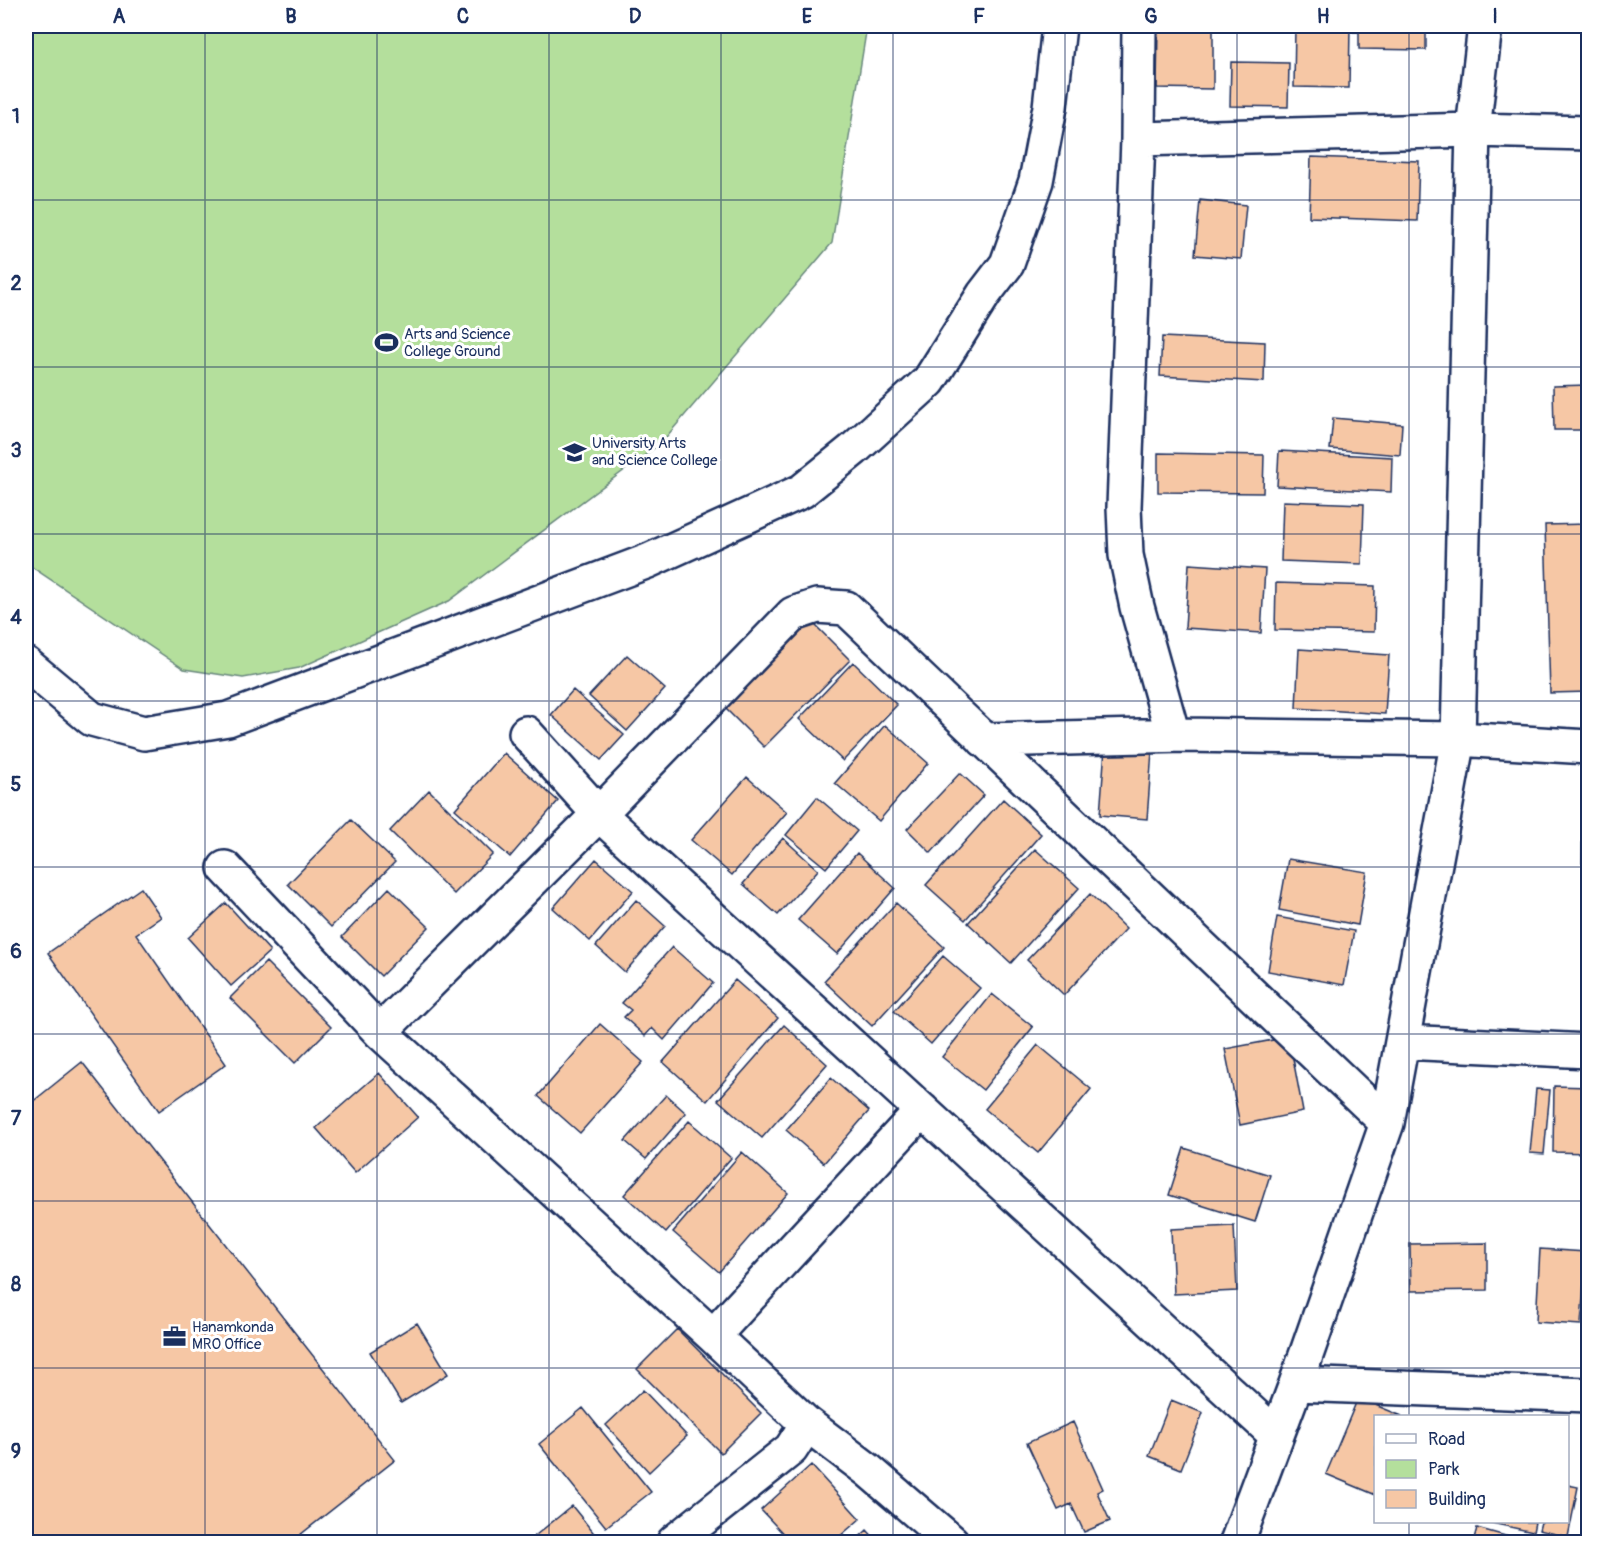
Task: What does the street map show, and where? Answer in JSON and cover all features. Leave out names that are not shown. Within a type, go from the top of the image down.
[{"type":"street","points":[[26,664],[92,719],[103,722],[144,733],[228,719],[648,561],[802,491],[929,381],[984,294],[1007,264],[1036,181],[1050,107],[1059,26]]},
{"type":"street","points":[[1138,26],[1138,139],[1124,507],[1126,555],[1137,607],[1173,735]]},
{"type":"street","points":[[1237,1542],[1296,1384],[1387,1123],[1458,739],[1473,130],[1485,26]]},
{"type":"street","points":[[1138,139],[1473,130],[1588,133]]},
{"type":"street","points":[[380,1032],[599,814],[793,614],[817,606],[846,608],[1387,1123]]},
{"type":"street","points":[[526,733],[599,814],[1276,1435]]},
{"type":"street","points":[[984,740],[1173,735],[1458,739],[1588,747]]},
{"type":"street","points":[[225,868],[380,1032],[714,1336],[807,1424],[867,1470],[952,1542]]},
{"type":"street","points":[[1402,1042],[1588,1051]]},
{"type":"street","points":[[714,1336],[922,1110]]},
{"type":"street","points":[[1296,1384],[1588,1395]]},
{"type":"street","points":[[674,1542],[791,1449],[807,1424]]},
{"type":"green space","name":"Arts and Science College Ground","points":[[26,26],[867,26],[832,243],[661,443],[449,601],[299,668],[243,678],[184,669],[26,563]]},
{"type":"building","points":[[1158,26],[1213,26],[1213,89],[1157,88]]},
{"type":"building","points":[[1295,26],[1350,26],[1349,88],[1294,87]]},
{"type":"building","points":[[1353,26],[1426,26],[1426,50],[1359,49],[1359,32],[1353,32]]},
{"type":"building","points":[[1231,62],[1289,63],[1288,107],[1230,106]]},
{"type":"building","points":[[1311,157],[1419,161],[1417,221],[1309,217]]},
{"type":"building","points":[[1200,200],[1246,205],[1241,259],[1195,255]]},
{"type":"building","points":[[1162,337],[1265,342],[1264,382],[1160,376]]},
{"type":"building","points":[[1588,385],[1588,430],[1554,430],[1553,386]]},
{"type":"building","points":[[1333,418],[1402,424],[1400,455],[1330,449]]},
{"type":"building","points":[[1279,451],[1392,457],[1391,492],[1277,486]]},
{"type":"building","points":[[1158,453],[1264,455],[1263,493],[1158,492]]},
{"type":"building","points":[[1283,501],[1364,504],[1362,564],[1281,561]]},
{"type":"building","points":[[1588,524],[1588,692],[1550,693],[1545,525]]},
{"type":"building","points":[[1189,564],[1265,569],[1261,633],[1185,628]]},
{"type":"building","points":[[1276,583],[1375,586],[1374,632],[1275,630]]},
{"type":"building","points":[[808,618],[850,660],[764,747],[722,705]]},
{"type":"building","points":[[1299,649],[1389,655],[1385,714],[1296,708]]},
{"type":"building","points":[[627,655],[665,689],[627,731],[589,696]]},
{"type":"building","points":[[853,662],[897,705],[843,761],[799,719]]},
{"type":"building","points":[[573,690],[624,735],[601,760],[551,715]]},
{"type":"building","points":[[885,725],[928,763],[879,821],[835,783]]},
{"type":"building","points":[[1105,748],[1152,751],[1147,819],[1100,815]]},
{"type":"building","points":[[504,753],[558,801],[510,857],[455,809]]},
{"type":"building","points":[[960,773],[984,795],[931,853],[907,829]]},
{"type":"building","points":[[747,777],[787,812],[732,875],[691,840]]},
{"type":"building","points":[[429,790],[493,854],[454,894],[390,831]]},
{"type":"building","points":[[817,797],[857,831],[826,868],[786,835]]},
{"type":"building","points":[[1003,799],[1041,834],[965,920],[926,885]]},
{"type":"building","points":[[1583,801],[1588,801],[1588,863],[1582,863]]},
{"type":"building","points":[[351,820],[395,862],[331,927],[288,884]]},
{"type":"building","points":[[783,838],[818,870],[778,915],[743,884]]},
{"type":"building","points":[[1035,849],[1079,888],[1011,963],[968,923]]},
{"type":"building","points":[[857,853],[895,888],[837,954],[798,920]]},
{"type":"building","points":[[596,859],[633,891],[590,941],[553,908]]},
{"type":"building","points":[[1288,859],[1367,872],[1358,925],[1279,910]]},
{"type":"building","points":[[141,888],[161,917],[136,934],[226,1064],[159,1111],[48,953]]},
{"type":"building","points":[[389,888],[429,927],[381,976],[342,937]]},
{"type":"building","points":[[1090,894],[1126,929],[1064,995],[1027,960]]},
{"type":"building","points":[[636,900],[665,926],[625,972],[596,946]]},
{"type":"building","points":[[226,903],[270,951],[231,986],[188,938]]},
{"type":"building","points":[[896,903],[944,947],[872,1026],[824,981]]},
{"type":"building","points":[[1277,917],[1354,931],[1344,985],[1268,971]]},
{"type":"building","points":[[672,947],[713,983],[664,1040],[652,1028],[645,1036],[624,1017],[631,1010],[622,1003]]},
{"type":"building","points":[[943,956],[980,988],[931,1044],[894,1011]]},
{"type":"building","points":[[266,962],[331,1027],[295,1063],[230,998]]},
{"type":"building","points":[[735,980],[778,1018],[707,1101],[663,1062]]},
{"type":"building","points":[[992,994],[1033,1027],[983,1090],[942,1057]]},
{"type":"building","points":[[600,1024],[643,1062],[580,1133],[538,1096]]},
{"type":"building","points":[[784,1025],[827,1064],[762,1138],[718,1100]]},
{"type":"building","points":[[1289,1037],[1303,1112],[1240,1125],[1225,1049]]},
{"type":"building","points":[[1038,1045],[1091,1089],[1038,1153],[985,1109]]},
{"type":"building","points":[[82,1062],[395,1460],[291,1542],[26,1542],[26,1107]]},
{"type":"building","points":[[379,1073],[418,1117],[355,1173],[316,1128]]},
{"type":"building","points":[[831,1078],[869,1111],[824,1163],[786,1130]]},
{"type":"building","points":[[1554,1086],[1588,1087],[1588,1153],[1553,1152]]},
{"type":"building","points":[[1536,1089],[1550,1090],[1544,1154],[1530,1153]]},
{"type":"building","points":[[666,1095],[686,1113],[646,1159],[625,1141]]},
{"type":"building","points":[[689,1121],[731,1158],[666,1233],[624,1195]]},
{"type":"building","points":[[1184,1148],[1270,1175],[1255,1222],[1169,1195]]},
{"type":"building","points":[[742,1152],[788,1193],[719,1272],[673,1232]]},
{"type":"building","points":[[1234,1226],[1237,1291],[1174,1294],[1171,1229]]},
{"type":"building","points":[[1487,1243],[1487,1290],[1411,1291],[1410,1244]]},
{"type":"building","points":[[1540,1249],[1586,1252],[1581,1325],[1536,1322]]},
{"type":"building","points":[[417,1323],[448,1374],[401,1403],[370,1352]]},
{"type":"building","points":[[677,1329],[761,1413],[721,1453],[637,1369]]},
{"type":"building","points":[[643,1390],[687,1436],[649,1472],[606,1425]]},
{"type":"building","points":[[1358,1398],[1400,1415],[1374,1415],[1374,1494],[1326,1474]]},
{"type":"building","points":[[1171,1400],[1203,1413],[1181,1469],[1149,1456]]},
{"type":"building","points":[[583,1408],[651,1492],[606,1527],[539,1444]]},
{"type":"building","points":[[1073,1422],[1103,1489],[1097,1492],[1110,1521],[1084,1532],[1071,1504],[1058,1510],[1027,1443]]},
{"type":"building","points":[[811,1465],[860,1519],[833,1542],[791,1542],[761,1510]]},
{"type":"building","points":[[1569,1485],[1578,1487],[1568,1537],[1539,1530],[1541,1523],[1569,1523]]},
{"type":"building","points":[[572,1506],[601,1542],[534,1542],[531,1539]]},
{"type":"building","points":[[1492,1523],[1535,1523],[1533,1532]]},
{"type":"building","points":[[1477,1528],[1527,1542],[1473,1542]]},
{"type":"building","points":[[867,1530],[878,1542],[854,1542]]},
{"type":"place","name":"Arts and Science College Ground","points":[[386,343]]},
{"type":"place","name":"University Arts and Science College","points":[[574,452]]},
{"type":"place","name":"Hanamkonda MRO Office","points":[[174,1336]]}]
